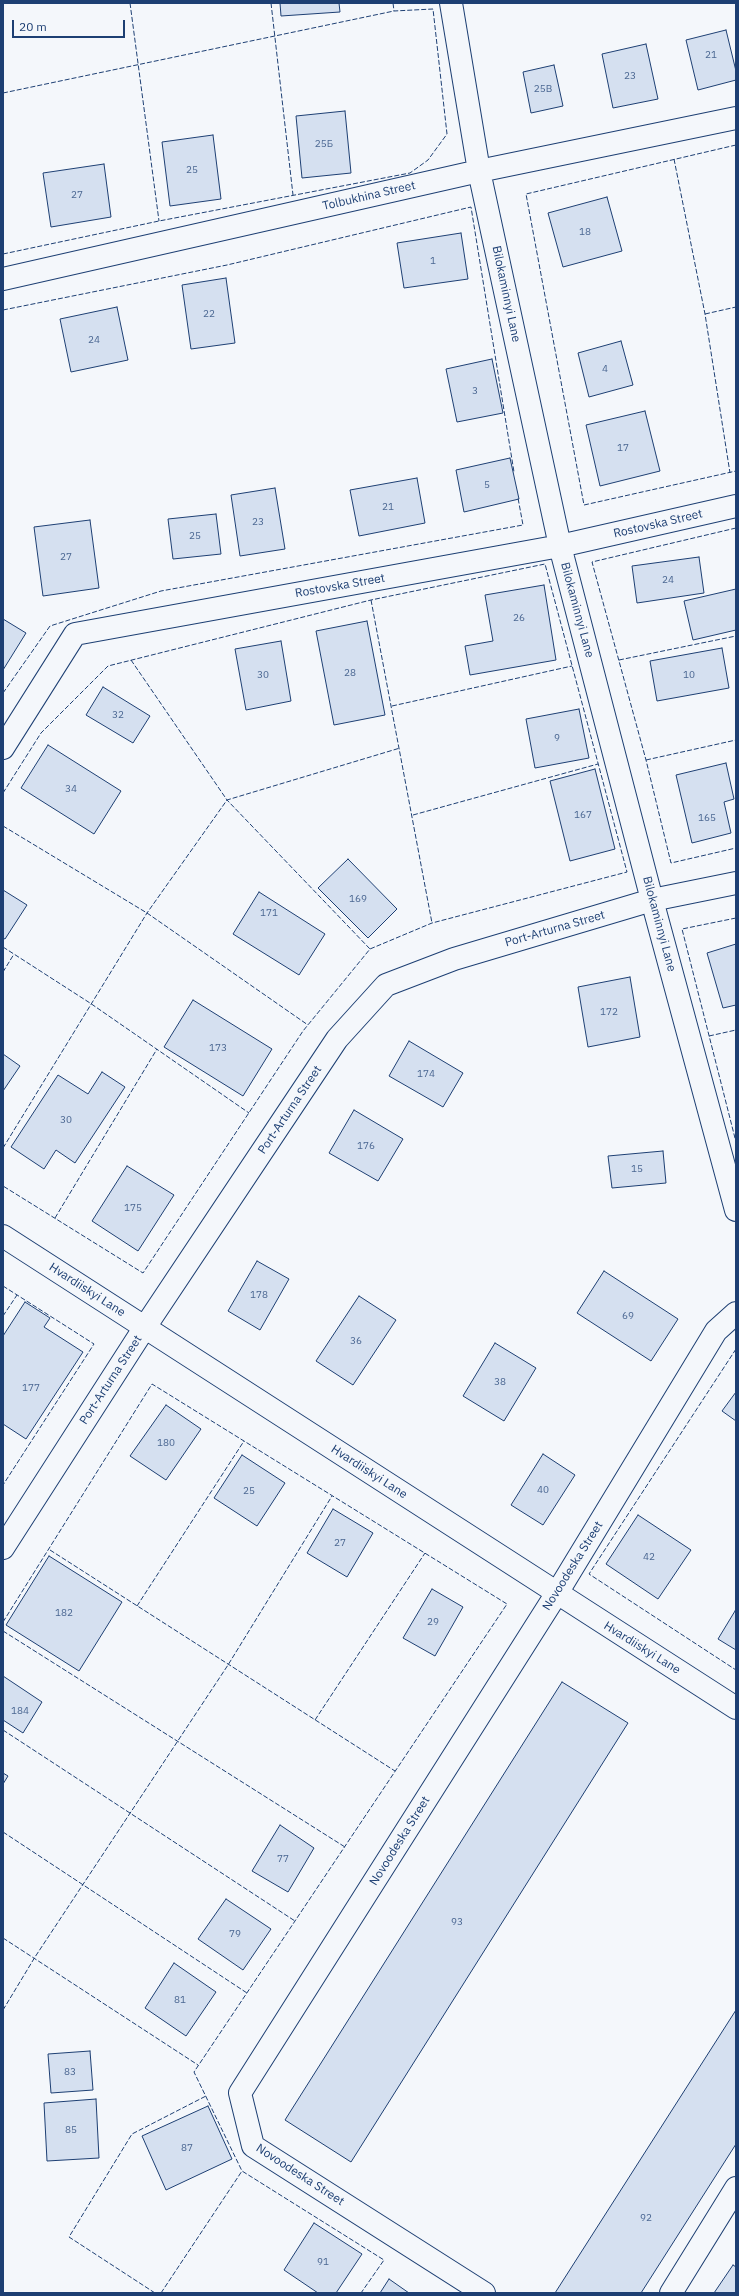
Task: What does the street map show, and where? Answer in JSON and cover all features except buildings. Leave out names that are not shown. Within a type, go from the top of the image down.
[{"type":"street","name":"Bilokaminnyi Lane","points":[[452,3],[479,171],[560,546],[652,900],[736,1210]]},
{"type":"street","name":"Tolbukhina Street","points":[[3,279],[479,171],[736,118]]},
{"type":"street","name":"Rostovska Street","points":[[3,748],[76,634],[560,546],[736,506]]},
{"type":"street","name":"Port-Arturna Street","points":[[3,1548],[145,1327],[337,1039],[386,985],[454,959],[652,900],[736,883]]},
{"type":"street","name":"Hvardiiskyi Lane","points":[[3,1236],[736,1708]]},
{"type":"street","name":"Novoodeska Street","points":[[484,2293],[253,2146],[240,2093],[556,1593],[716,1331],[736,1313]]},
{"type":"street","points":[[671,2293],[736,2188]]},
{"type":"fence","points":[[130,3],[159,221]]},
{"type":"fence","points":[[271,3],[293,195]]},
{"type":"fence","points":[[3,254],[159,221],[410,173],[428,160],[447,134],[433,9],[394,11],[393,3]]},
{"type":"fence","points":[[3,93],[394,11]]},
{"type":"fence","points":[[736,145],[526,194],[584,505],[736,471]]},
{"type":"fence","points":[[674,159],[705,314],[730,473]]},
{"type":"fence","points":[[3,310],[227,265],[471,207],[514,472]]},
{"type":"fence","points":[[705,314],[736,307]]},
{"type":"fence","points":[[3,693],[50,626],[161,591],[523,525],[518,498]]},
{"type":"fence","points":[[736,528],[592,562],[646,760],[671,863],[736,848]]},
{"type":"fence","points":[[3,793],[41,733],[108,666],[371,600],[545,564],[627,872],[432,923],[370,949],[303,1031],[143,1273],[3,1186]]},
{"type":"fence","points":[[371,600],[432,923]]},
{"type":"fence","points":[[619,660],[736,636]]},
{"type":"fence","points":[[131,660],[227,800],[370,949]]},
{"type":"fence","points":[[392,706],[572,666]]},
{"type":"fence","points":[[646,760],[736,740]]},
{"type":"fence","points":[[3,1148],[147,913],[227,800],[400,748]]},
{"type":"fence","points":[[413,815],[598,764]]},
{"type":"fence","points":[[3,826],[147,913],[308,1025]]},
{"type":"fence","points":[[736,918],[682,929],[736,1142]]},
{"type":"fence","points":[[3,947],[90,1003],[249,1113]]},
{"type":"fence","points":[[3,972],[14,954]]},
{"type":"fence","points":[[709,1036],[736,1030]]},
{"type":"fence","points":[[55,1218],[157,1049]]},
{"type":"fence","points":[[3,1286],[94,1344],[3,1485]]},
{"type":"fence","points":[[3,1316],[17,1295]]},
{"type":"fence","points":[[736,1349],[589,1574],[736,1670]]},
{"type":"fence","points":[[3,1622],[152,1384],[507,1604],[194,2072],[242,2171],[384,2260],[361,2293]]},
{"type":"fence","points":[[137,1606],[244,1441]]},
{"type":"fence","points":[[3,2010],[35,1957],[228,1665],[332,1496]]},
{"type":"fence","points":[[50,1550],[395,1771]]},
{"type":"fence","points":[[315,1720],[425,1553]]},
{"type":"fence","points":[[3,1631],[345,1847]]},
{"type":"fence","points":[[3,1730],[295,1921]]},
{"type":"fence","points":[[3,1832],[247,1993]]},
{"type":"fence","points":[[3,1938],[198,2065]]},
{"type":"fence","points":[[155,2293],[69,2237],[132,2134],[206,2096]]},
{"type":"fence","points":[[161,2293],[242,2171]]}]
